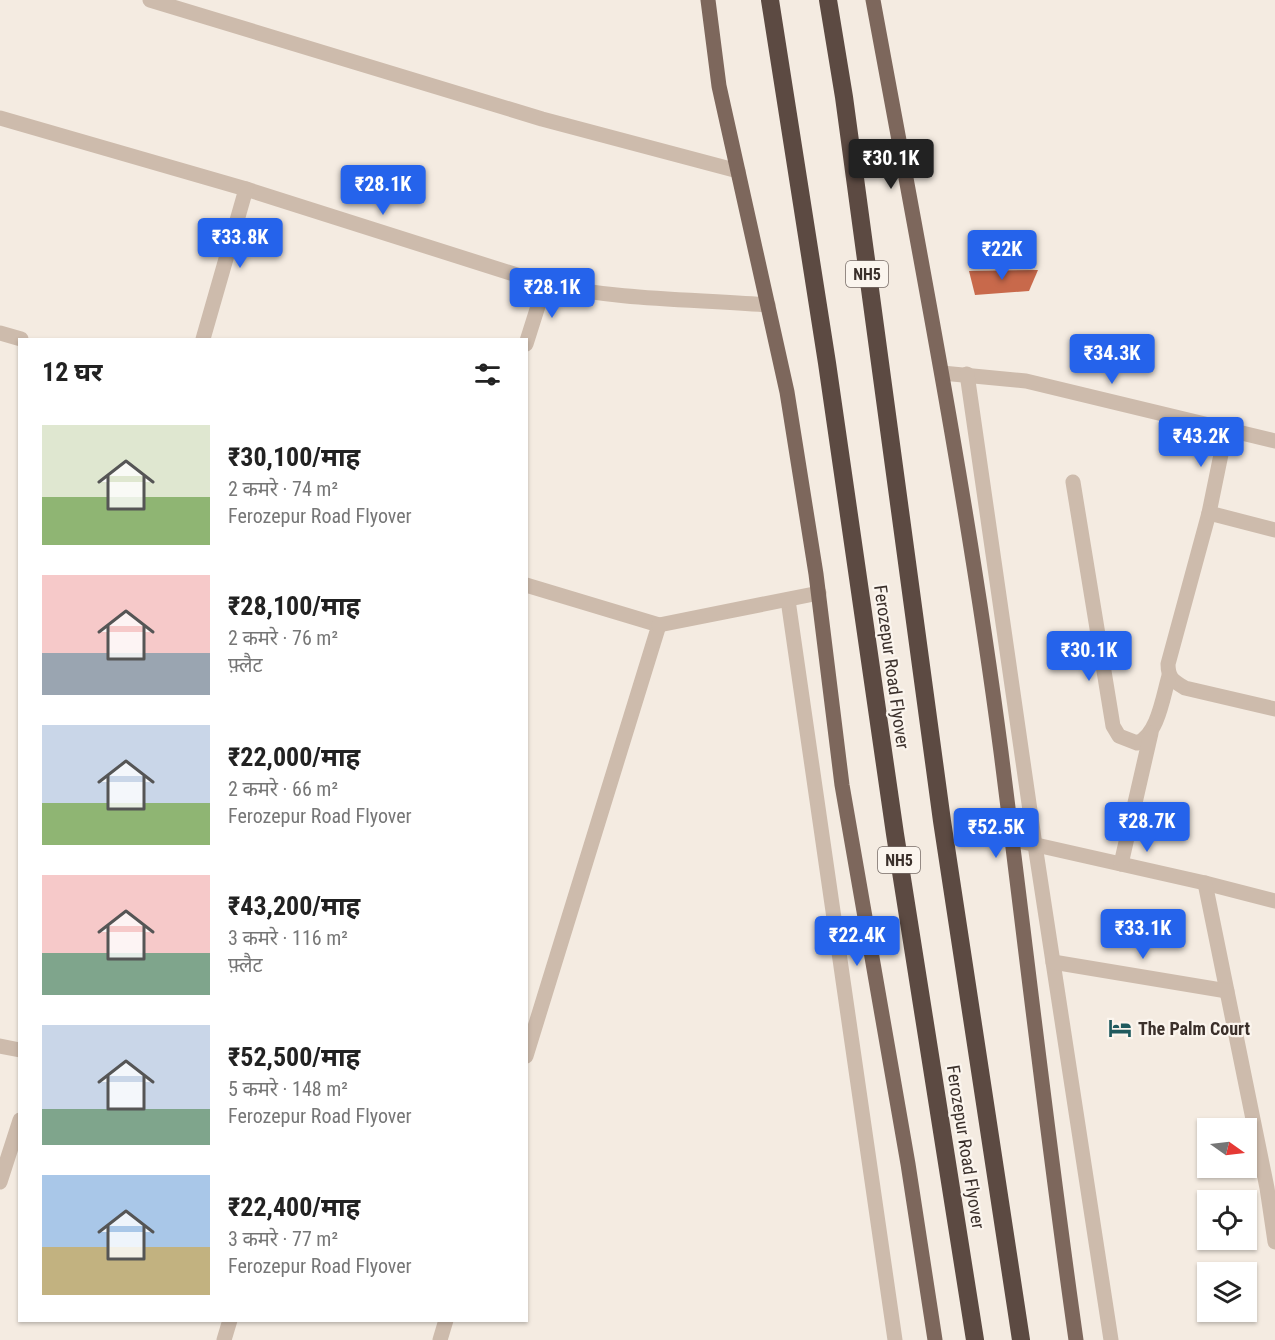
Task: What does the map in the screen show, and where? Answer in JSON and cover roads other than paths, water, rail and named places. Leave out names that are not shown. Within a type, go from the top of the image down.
[{"type":"highway","name":"Ferozepur Road Flyover","points":[[770,0],[854,546],[895,834],[975,1340]]},
{"type":"highway","name":"Ferozepur Road Flyover","points":[[828,0],[844,97],[942,821],[1021,1340]]},
{"type":"main road","points":[[708,0],[719,86],[787,392],[819,593],[842,785],[908,1164],[935,1340]]},
{"type":"main road","points":[[873,0],[942,373],[1001,752],[1010,839],[1076,1340]]},
{"type":"street","points":[[150,0],[542,118],[738,171]]},
{"type":"street","points":[[0,118],[246,189],[545,284],[585,293],[768,305]]},
{"type":"street","points":[[203,338],[246,189]]},
{"type":"street","points":[[528,338],[545,284]]},
{"type":"street","points":[[0,333],[18,338]]},
{"type":"street","points":[[942,373],[1026,381],[1275,441]]},
{"type":"street","points":[[968,375],[1035,845],[1111,1340]]},
{"type":"street","points":[[1121,864],[1151,733],[1169,676],[1168,664],[1209,513],[1226,430]]},
{"type":"street","points":[[1072,482],[1113,726],[1119,736],[1137,743],[1151,733]]},
{"type":"street","points":[[1209,513],[1275,530]]},
{"type":"street","points":[[528,586],[659,625],[819,593]]},
{"type":"street","points":[[788,600],[895,1340]]},
{"type":"street","points":[[528,1050],[659,625]]},
{"type":"street","points":[[1169,676],[1185,688],[1275,709]]},
{"type":"street","points":[[1010,839],[1205,882],[1275,901]]},
{"type":"street","points":[[1205,882],[1271,1189],[1275,1242]]},
{"type":"street","points":[[1053,962],[1227,991]]},
{"type":"street","points":[[0,1046],[18,1050]]},
{"type":"street","points":[[0,1182],[18,1126]]},
{"type":"street","points":[[224,1340],[229,1322]]},
{"type":"street","points":[[440,1340],[445,1322]]},
{"type":"place","name":"The Palm Court","points":[[1120,1028]]}]
